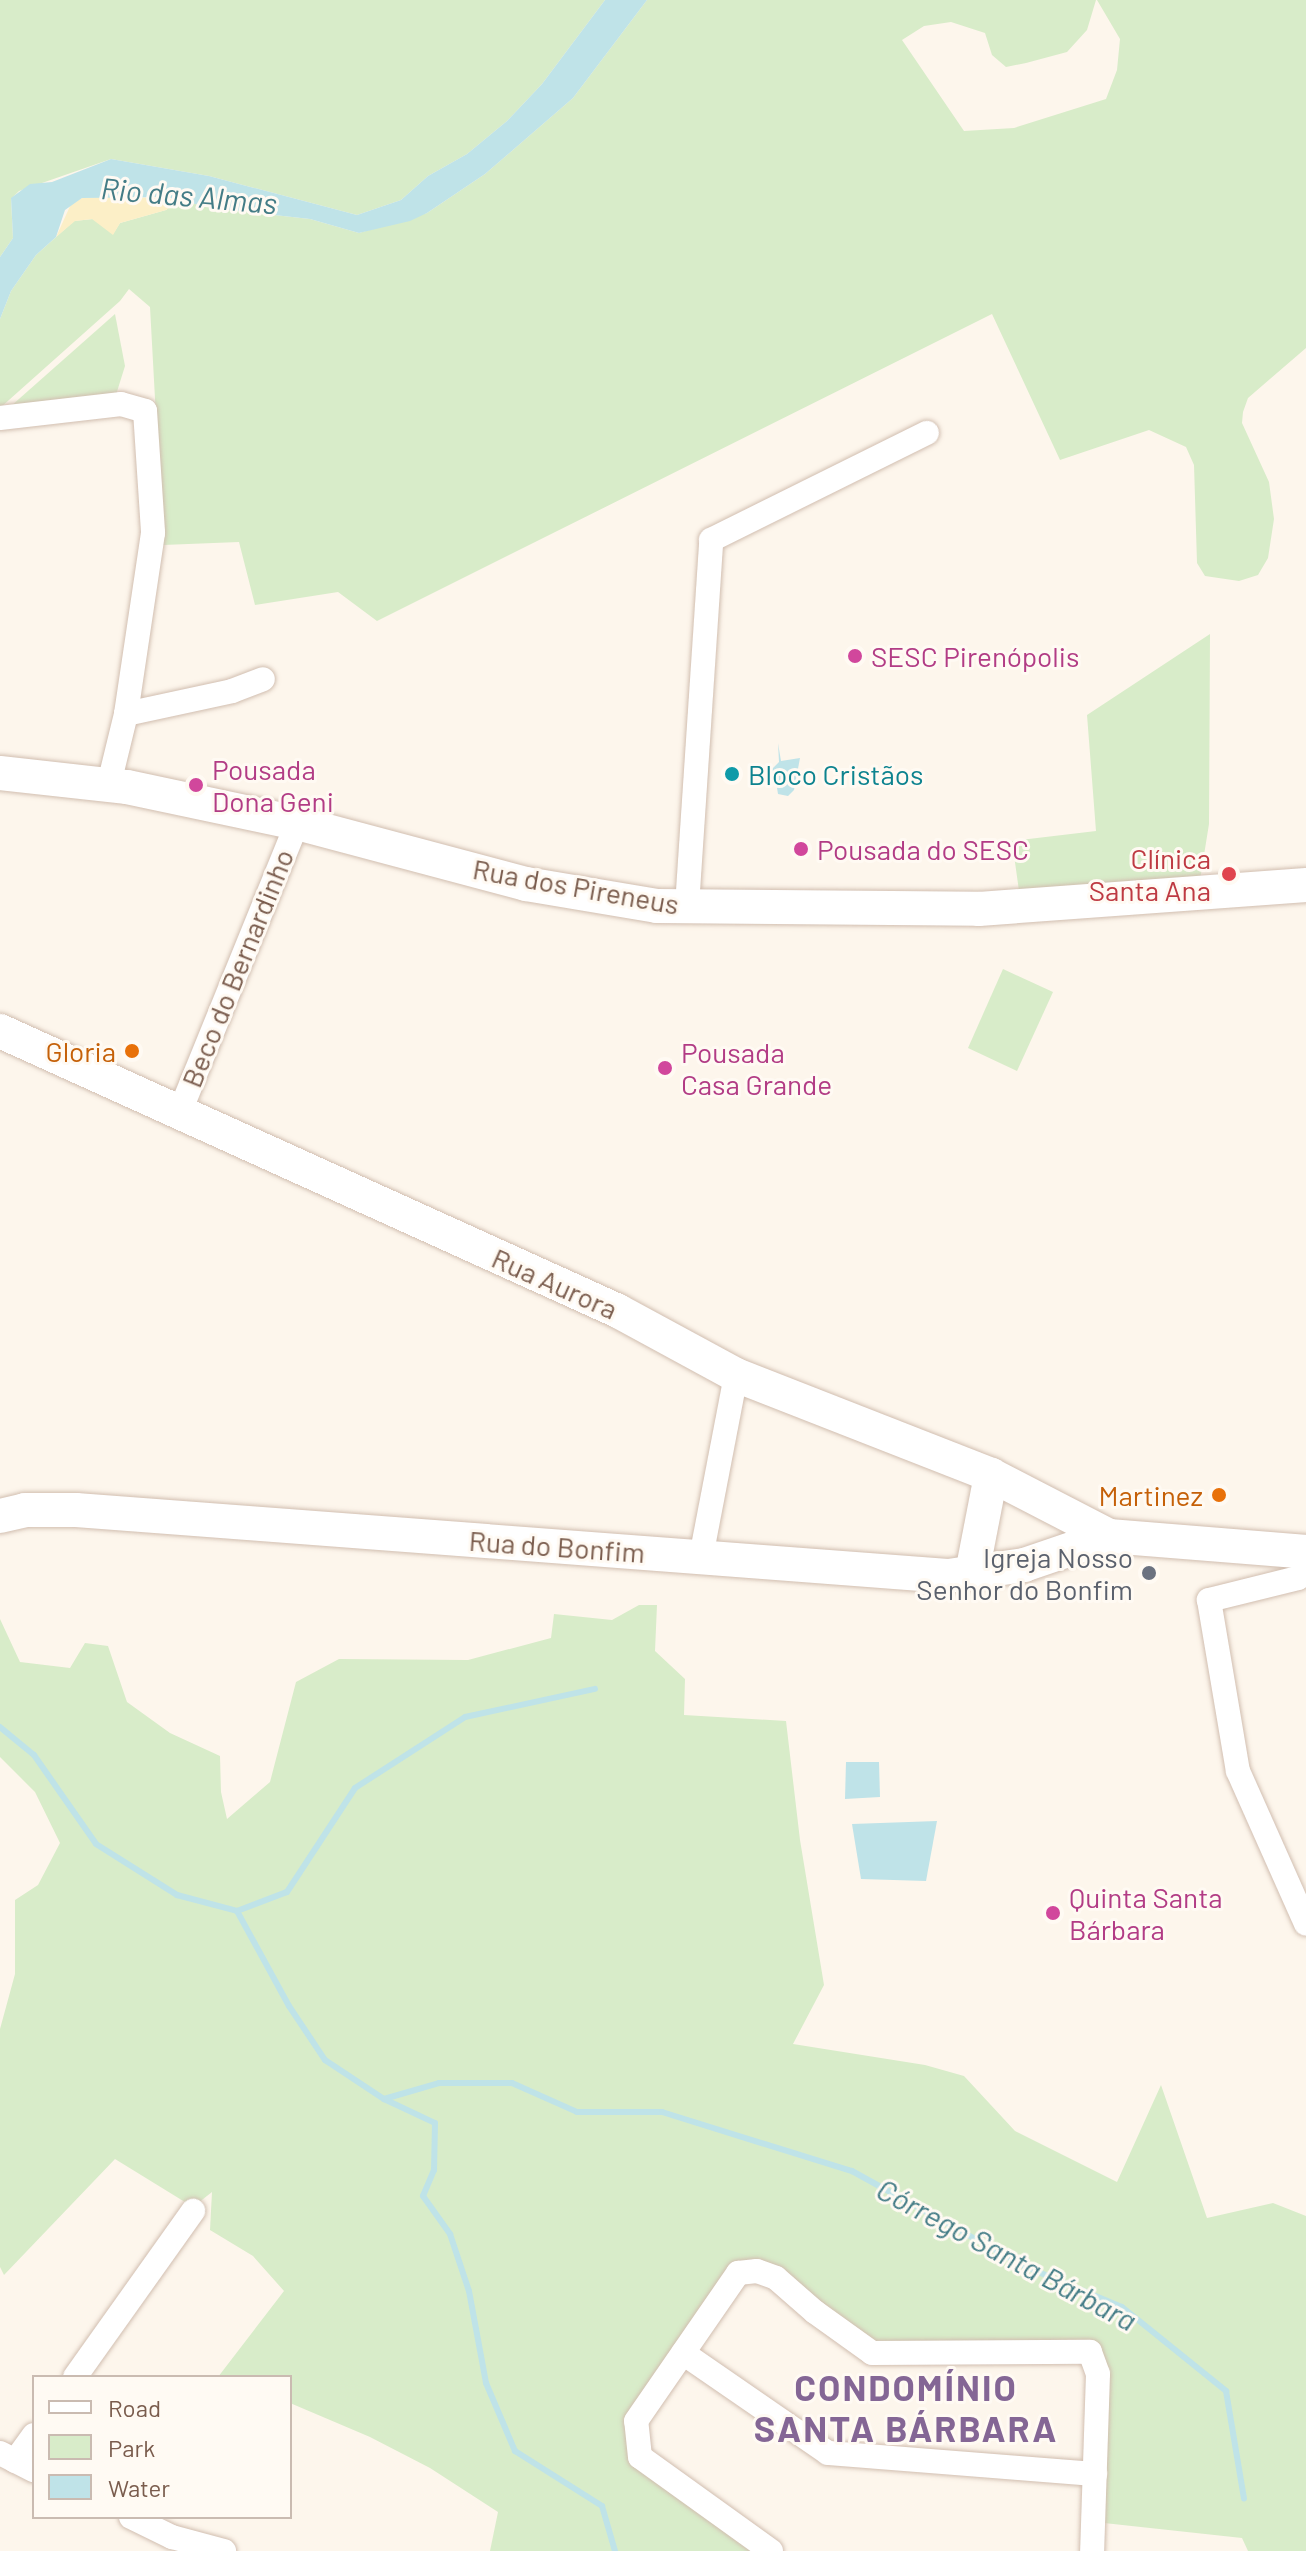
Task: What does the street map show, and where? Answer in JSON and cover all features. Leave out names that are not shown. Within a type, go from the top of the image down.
[{"type":"main road","name":"Rua dos Pireneus","points":[[0,773],[109,784],[297,823],[526,884],[657,906],[979,909],[1295,886]]},
{"type":"main road","name":"Rua Aurora","points":[[0,1031],[618,1311],[736,1375],[991,1475],[1109,1536]]},
{"type":"main road","points":[[972,1573],[991,1475]]},
{"type":"main road","name":"Rua do Bonfim","points":[[0,1516],[25,1510],[76,1510],[948,1576],[1024,1565],[1109,1536]]},
{"type":"main road","points":[[1109,1536],[1306,1552]]},
{"type":"street","points":[[0,418],[121,404],[145,411],[153,533],[126,714],[109,784]]},
{"type":"street","points":[[687,906],[711,540],[927,433]]},
{"type":"street","points":[[126,714],[232,691],[263,679]]},
{"type":"street","name":"Beco do Bernardinho","points":[[179,1114],[297,823]]},
{"type":"street","points":[[701,1557],[736,1375]]},
{"type":"street","points":[[1306,1570],[1298,1578],[1209,1600],[1238,1771],[1306,1924]]},
{"type":"street","points":[[76,2375],[193,2211]]},
{"type":"street","points":[[771,2551],[640,2457],[636,2421],[738,2273],[757,2271],[776,2278],[815,2312],[872,2353],[1090,2352],[1098,2374],[1092,2551]]},
{"type":"street","points":[[683,2353],[828,2453],[1095,2474]]},
{"type":"street","points":[[16,2461],[32,2438]]},
{"type":"street","points":[[134,2519],[171,2544],[224,2551]]},
{"type":"green space","points":[[0,0],[605,0],[542,84],[507,121],[467,154],[428,176],[401,200],[357,215],[209,176],[111,159],[19,191],[11,199],[13,238],[0,257]]},
{"type":"green space","points":[[647,0],[1096,0],[1087,30],[1067,52],[1026,63],[1006,67],[992,55],[985,33],[951,22],[924,26],[902,40],[964,131],[1014,128],[1106,99],[1117,70],[1120,39],[1097,0],[1306,0],[1306,348],[1248,398],[1243,412],[1242,423],[1269,482],[1274,519],[1268,558],[1258,575],[1239,581],[1205,576],[1197,563],[1194,465],[1186,447],[1149,430],[1060,460],[992,314],[377,621],[338,592],[255,605],[239,542],[163,545],[150,307],[129,289],[120,301],[0,408],[0,319],[11,291],[36,255],[74,221],[93,219],[113,234],[120,223],[166,210],[179,200],[212,208],[310,219],[359,233],[427,213],[485,174],[573,98]]},
{"type":"green space","points":[[115,314],[125,366],[115,398],[11,406]]},
{"type":"green space","points":[[1210,634],[1209,824],[1200,880],[1019,891],[1012,841],[1096,831],[1087,715]]},
{"type":"green space","points":[[1003,969],[1053,992],[1017,1071],[968,1048]]},
{"type":"green space","points":[[639,1605],[657,1605],[655,1651],[685,1679],[684,1715],[786,1721],[800,1840],[824,1985],[793,2044],[925,2065],[964,2076],[1015,2131],[1117,2182],[1161,2085],[1207,2218],[1273,2203],[1306,2216],[1306,2551],[1248,2551],[1242,2538],[1104,2523],[1100,2347],[876,2349],[738,2268],[632,2417],[638,2460],[755,2551],[490,2551],[498,2512],[430,2468],[370,2437],[292,2404],[292,2375],[220,2375],[284,2291],[253,2256],[210,2230],[212,2192],[193,2207],[115,2159],[4,2275],[0,2267],[0,2029],[15,1974],[15,1900],[38,1885],[60,1843],[35,1792],[0,1757],[0,1619],[20,1662],[70,1668],[85,1643],[108,1646],[127,1702],[170,1733],[220,1756],[221,1792],[227,1819],[270,1782],[296,1682],[339,1659],[468,1660],[551,1638],[554,1614],[612,1620]]},
{"type":"sand","points":[[121,196],[179,200],[166,210],[120,223],[113,235],[92,219],[75,221],[56,237],[71,204],[82,198]]},
{"type":"water","name":"Rio das Almas","points":[[605,0],[647,0],[573,98],[485,174],[427,213],[410,221],[359,233],[310,219],[212,208],[166,197],[82,198],[65,210],[56,237],[36,255],[11,291],[0,319],[0,257],[13,238],[11,198],[30,184],[52,182],[111,159],[209,176],[357,215],[401,200],[428,176],[467,154],[507,121],[542,84]]},
{"type":"water","points":[[778,743],[781,761],[800,758],[794,790],[788,796],[778,794],[776,782],[768,773],[779,762]]},
{"type":"water","points":[[846,1762],[879,1762],[880,1797],[845,1799]]},
{"type":"water","points":[[937,1821],[926,1881],[861,1879],[852,1824]]},
{"type":"waterway","name":"Córrego Santa Bárbara","points":[[237,1911],[287,1892],[355,1788],[465,1717],[595,1689]]},
{"type":"waterway","points":[[0,1727],[34,1755],[96,1844],[177,1895],[237,1911],[289,2006],[325,2060],[384,2099],[435,2123],[434,2170],[423,2196],[450,2234],[469,2291],[486,2383],[515,2451],[602,2506],[615,2551]]},
{"type":"waterway","name":"Córrego Santa Bárbara","points":[[384,2099],[439,2083],[512,2083],[577,2112],[662,2112],[852,2171],[1024,2266],[1122,2307],[1226,2391],[1244,2498]]},
{"type":"place","name":"SESC Pirenópolis","points":[[855,656]]},
{"type":"place","name":"Bloco Cristãos","points":[[732,774]]},
{"type":"place","name":"Pousada Dona Geni","points":[[196,785]]},
{"type":"place","name":"Pousada do SESC","points":[[801,849]]},
{"type":"place","name":"Clínica Santa Ana","points":[[1229,874]]},
{"type":"place","name":"Gloria","points":[[132,1051]]},
{"type":"place","name":"Pousada Casa Grande","points":[[665,1068]]},
{"type":"place","name":"Martinez","points":[[1219,1495]]},
{"type":"place","name":"Igreja Nosso Senhor do Bonfim","points":[[1149,1573]]},
{"type":"place","name":"Quinta Santa Bárbara","points":[[1053,1913]]},
{"type":"district","name":"CONDOMÍNIO SANTA BÁRBARA","points":[[906,2406]]}]
